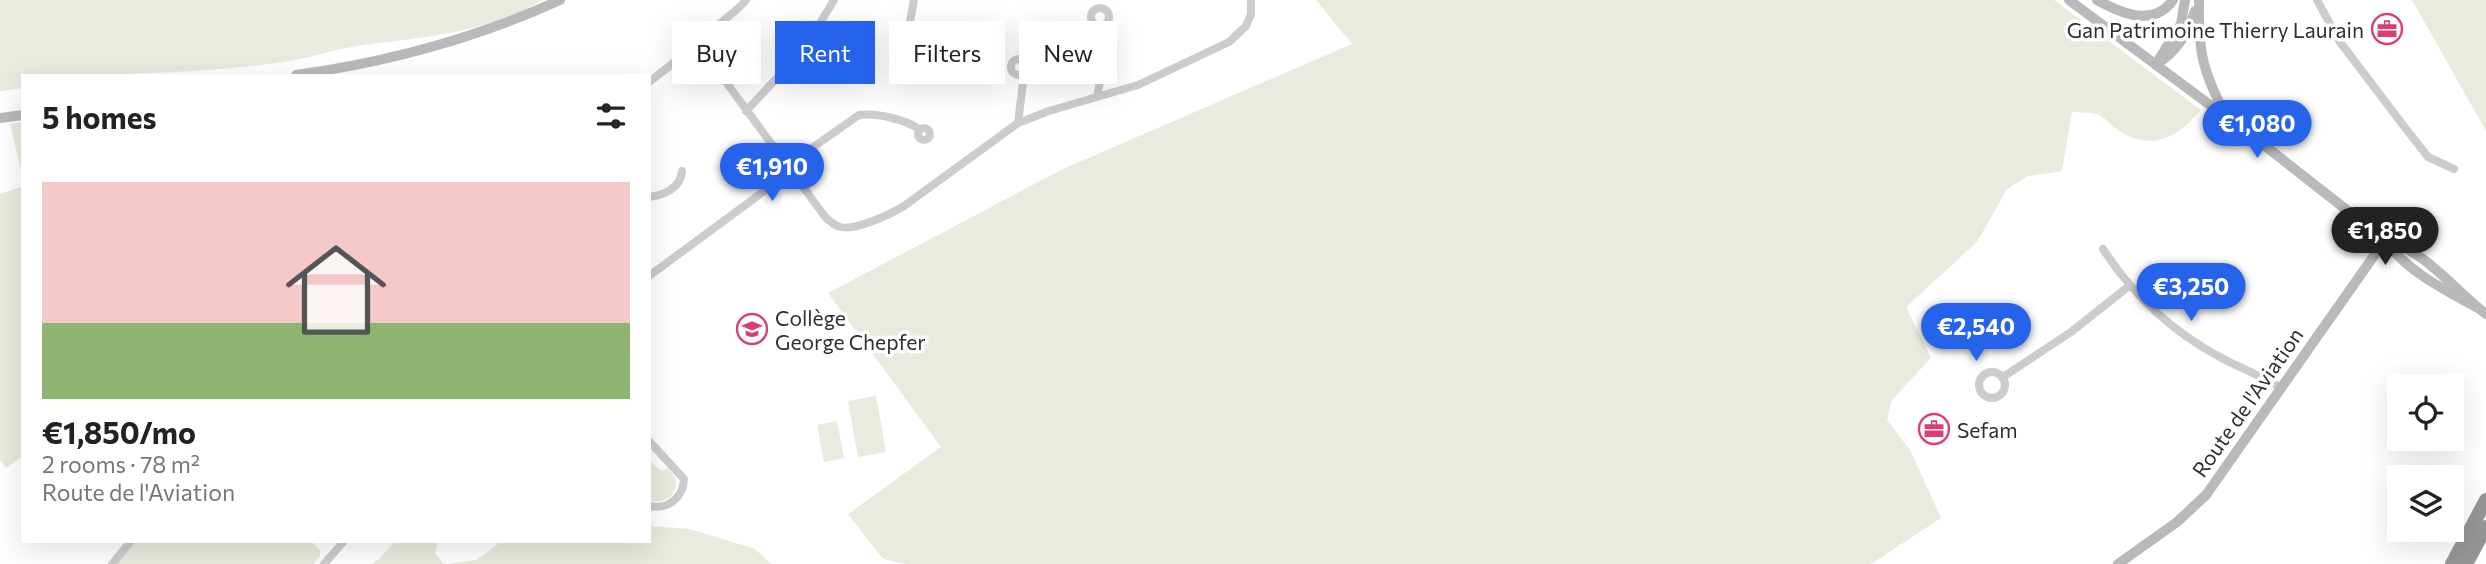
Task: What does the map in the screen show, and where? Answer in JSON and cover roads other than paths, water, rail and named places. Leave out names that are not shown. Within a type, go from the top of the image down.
[{"type":"highway","points":[[2452,564],[2486,500]]},
{"type":"highway","points":[[2466,564],[2486,527]]},
{"type":"main road","points":[[303,74],[362,65],[452,42],[499,26],[560,0]]},
{"type":"main road","points":[[2069,0],[2227,117],[2385,240],[2394,253],[2433,284],[2482,311]]},
{"type":"main road","points":[[2097,0],[2118,12],[2140,16],[2162,10],[2173,0]]},
{"type":"main road","points":[[2157,64],[2181,24],[2185,0]]},
{"type":"main road","points":[[2157,64],[2170,55],[2184,38],[2199,0]]},
{"type":"main road","points":[[2199,0],[2202,61],[2210,85],[2227,117]]},
{"type":"main road","points":[[0,118],[21,115]]},
{"type":"main road","name":"Route de l'Aviation","points":[[2118,564],[2177,522],[2206,495],[2385,240]]},
{"type":"street","points":[[724,21],[746,0]]},
{"type":"street","points":[[821,21],[834,0]]},
{"type":"street","points":[[910,21],[914,0]]},
{"type":"street","points":[[727,84],[826,218],[837,226],[850,227],[904,206],[1018,123],[1149,81],[1229,42],[1246,26],[1251,14],[1251,0]]},
{"type":"street","points":[[2317,0],[2340,42],[2420,146],[2433,160],[2454,169]]},
{"type":"street","points":[[651,80],[672,64]]},
{"type":"street","points":[[746,111],[775,80]]},
{"type":"street","points":[[1018,123],[1023,84]]},
{"type":"street","points":[[1097,97],[1099,84]]},
{"type":"street","points":[[651,274],[859,115],[867,114],[911,123],[919,129]]},
{"type":"street","points":[[651,197],[664,194],[676,186],[682,177],[682,171]]},
{"type":"street","points":[[2103,249],[2129,286],[2157,314],[2197,345],[2281,388]]},
{"type":"street","points":[[2003,377],[2071,332],[2129,286]]},
{"type":"street","points":[[651,443],[682,473],[684,483],[675,501],[660,507],[651,506]]},
{"type":"street","points":[[112,564],[129,543]]},
{"type":"street","points":[[324,564],[341,544]]},
{"type":"place","name":"Gan Patrimoine Thierry Laurain","points":[[2387,29]]},
{"type":"place","name":"Collège George Chepfer","points":[[752,329]]},
{"type":"place","name":"Sefam","points":[[1934,429]]}]
